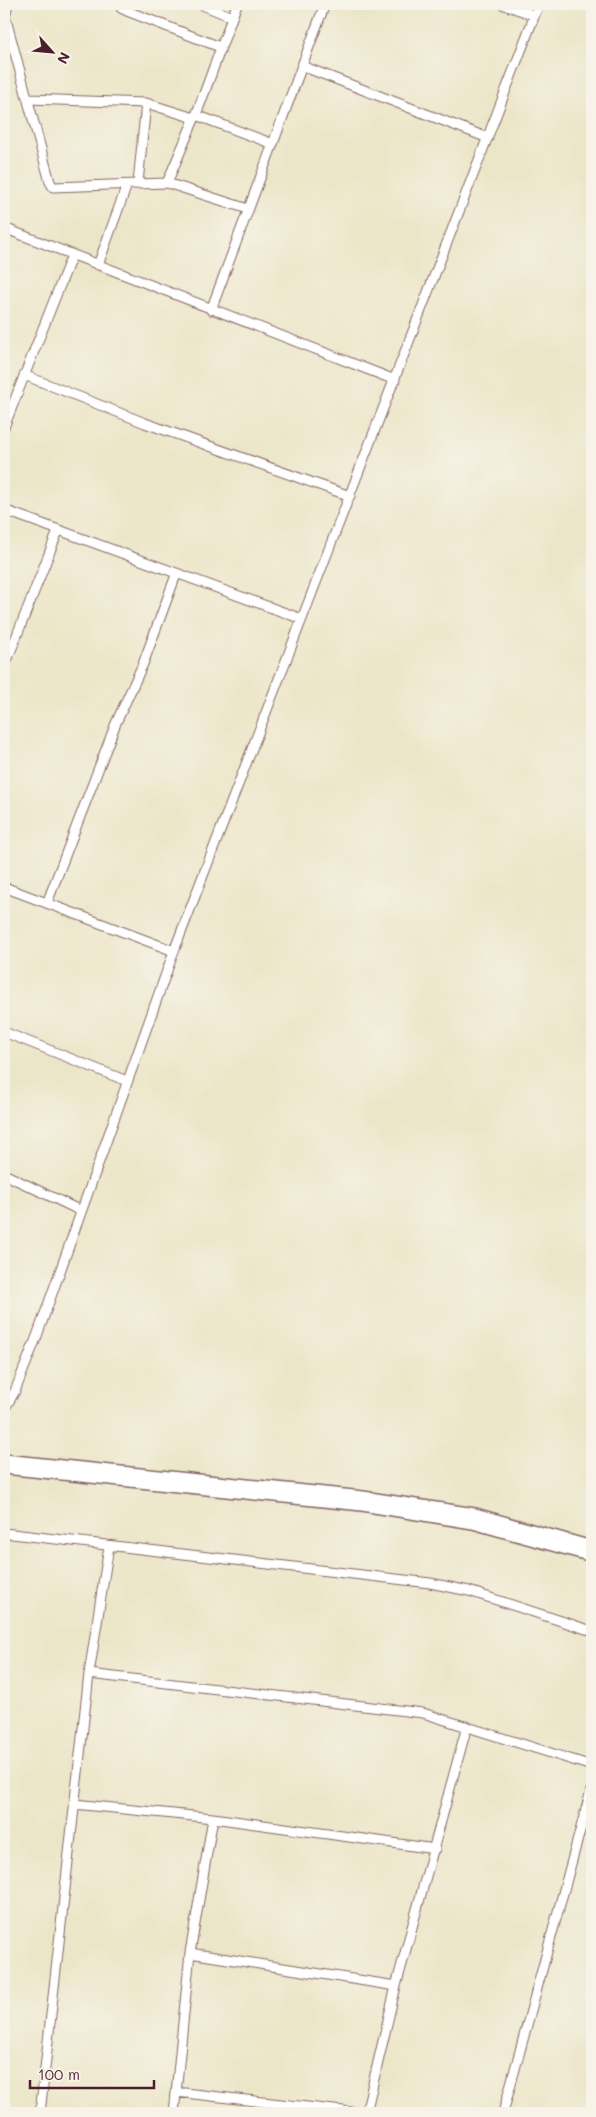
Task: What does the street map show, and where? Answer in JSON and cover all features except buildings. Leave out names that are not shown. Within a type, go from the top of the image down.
[{"type":"main road","points":[[4,1460],[362,1506],[474,1523],[592,1556]]},
{"type":"main road","points":[[4,1468],[363,1497],[475,1514],[592,1547]]},
{"type":"street","points":[[8,4],[4,18],[53,187],[167,183],[248,209]]},
{"type":"street","points":[[119,4],[121,8],[127,11],[220,47]]},
{"type":"street","points":[[200,4],[232,17]]},
{"type":"street","points":[[167,183],[195,117],[237,4]]},
{"type":"street","points":[[211,310],[325,4]]},
{"type":"street","points":[[502,4],[534,15]]},
{"type":"street","points":[[4,1410],[16,1391],[37,1336],[174,950],[539,4]]},
{"type":"street","points":[[302,66],[488,138]]},
{"type":"street","points":[[28,99],[146,103],[195,117],[273,144]]},
{"type":"street","points":[[138,183],[146,103]]},
{"type":"street","points":[[98,265],[127,185]]},
{"type":"street","points":[[4,228],[394,380]]},
{"type":"street","points":[[4,427],[72,255]]},
{"type":"street","points":[[24,375],[145,423],[350,496]]},
{"type":"street","points":[[4,510],[176,575],[302,619]]},
{"type":"street","points":[[4,668],[58,531]]},
{"type":"street","points":[[47,903],[113,732],[144,664],[176,575]]},
{"type":"street","points":[[4,886],[174,950]]},
{"type":"street","points":[[4,1032],[127,1081]]},
{"type":"street","points":[[4,1174],[81,1211]]},
{"type":"street","points":[[4,1533],[430,1583],[470,1591],[592,1631]]},
{"type":"street","points":[[40,2113],[89,1674],[109,1546]]},
{"type":"street","points":[[89,1674],[423,1713],[592,1766]]},
{"type":"street","points":[[366,2113],[396,1986],[435,1849],[467,1726]]},
{"type":"street","points":[[503,2113],[592,1786]]},
{"type":"street","points":[[74,1804],[213,1818],[435,1849]]},
{"type":"street","points":[[174,2113],[190,1953],[213,1818]]},
{"type":"street","points":[[190,1953],[396,1986]]},
{"type":"street","points":[[176,2092],[361,2113]]}]
